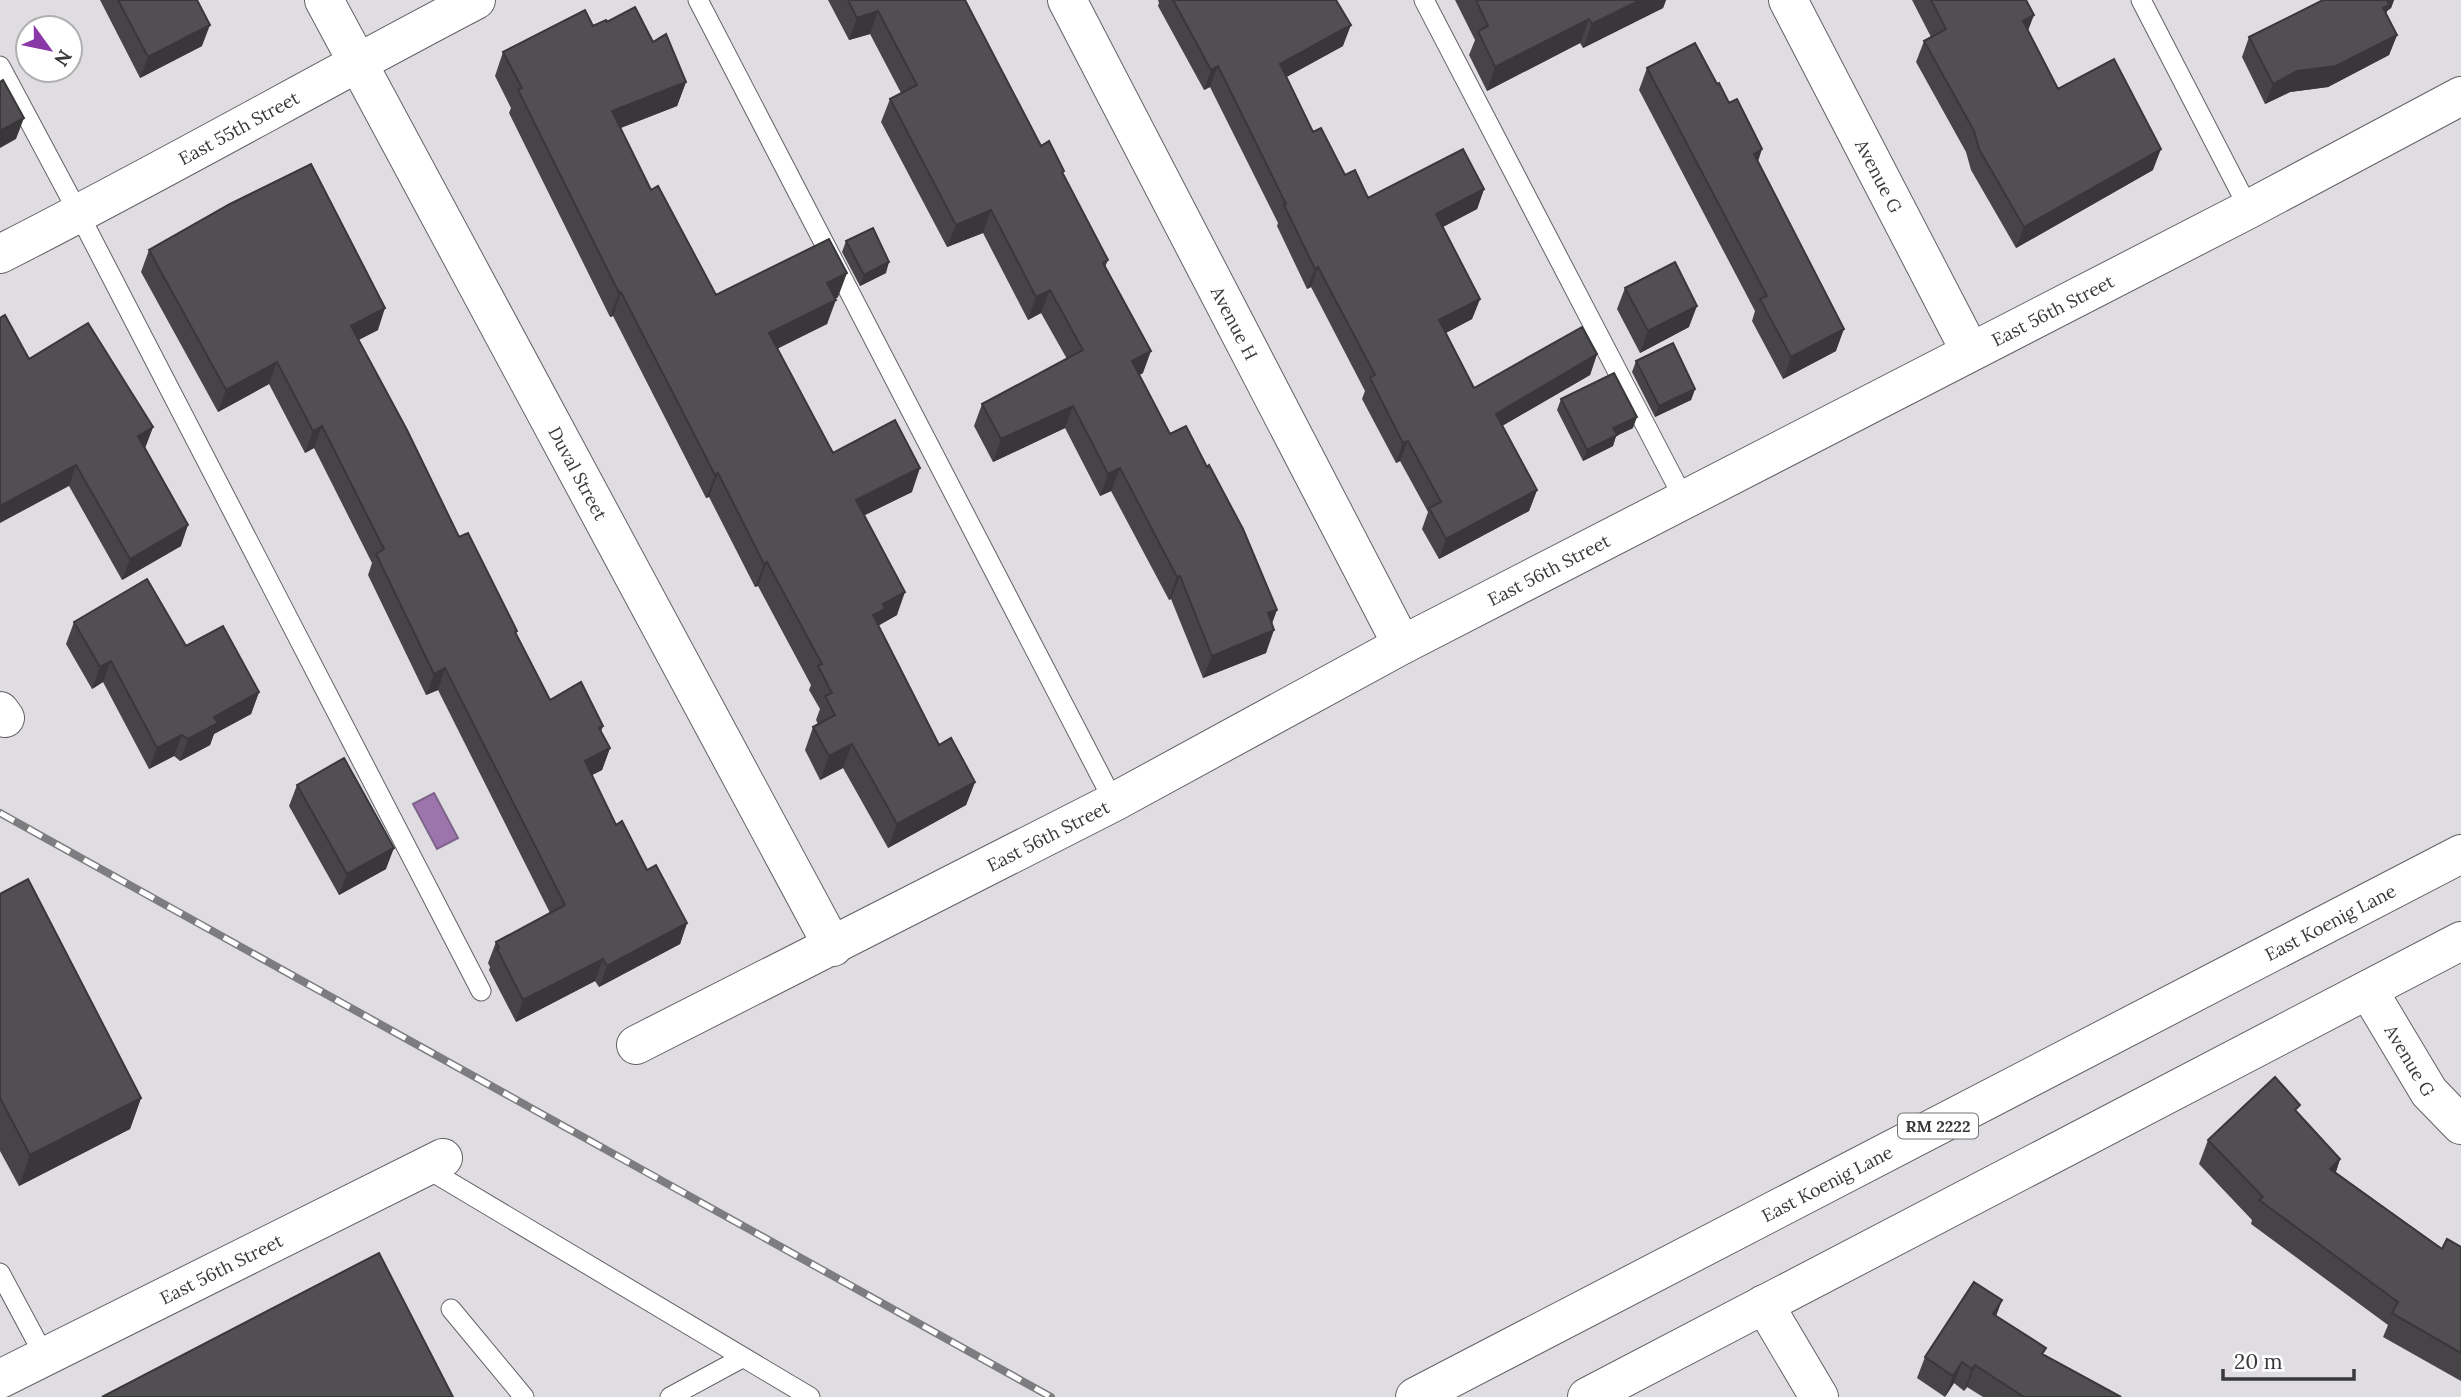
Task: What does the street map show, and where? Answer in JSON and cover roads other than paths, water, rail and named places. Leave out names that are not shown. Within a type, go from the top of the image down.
[{"type":"street","name":"Duval Street","points":[[324,0],[833,947]]},
{"type":"street","name":"East 55th Street","points":[[0,254],[476,0]]},
{"type":"street","name":"Avenue H","points":[[1067,0],[1402,645]]},
{"type":"street","name":"Avenue G","points":[[1788,0],[1970,351]]},
{"type":"street","name":"East 56th Street","points":[[636,1045],[1114,802],[1402,645],[2249,209],[2461,96]]},
{"type":"street","name":"East Koenig Lane","points":[[1415,1397],[2461,854]]},
{"type":"street","points":[[1587,1397],[2461,941]]},
{"type":"street","name":"Avenue G","points":[[2368,990],[2428,1092],[2461,1125]]},
{"type":"street","name":"East 56th Street","points":[[0,1379],[435,1163]]},
{"type":"street","points":[[1764,1304],[1819,1397]]},
{"type":"lane","points":[[698,0],[1114,802]]},
{"type":"lane","points":[[1424,0],[1685,501]]},
{"type":"lane","points":[[2141,0],[2249,209]]},
{"type":"lane","points":[[0,66],[481,991]]},
{"type":"lane","points":[[435,1163],[742,1358],[810,1397]]},
{"type":"lane","points":[[0,1273],[45,1357]]},
{"type":"lane","points":[[451,1309],[524,1397]]},
{"type":"lane","points":[[670,1397],[742,1358]]},
{"type":"railway","points":[[0,813],[1051,1397]]}]
